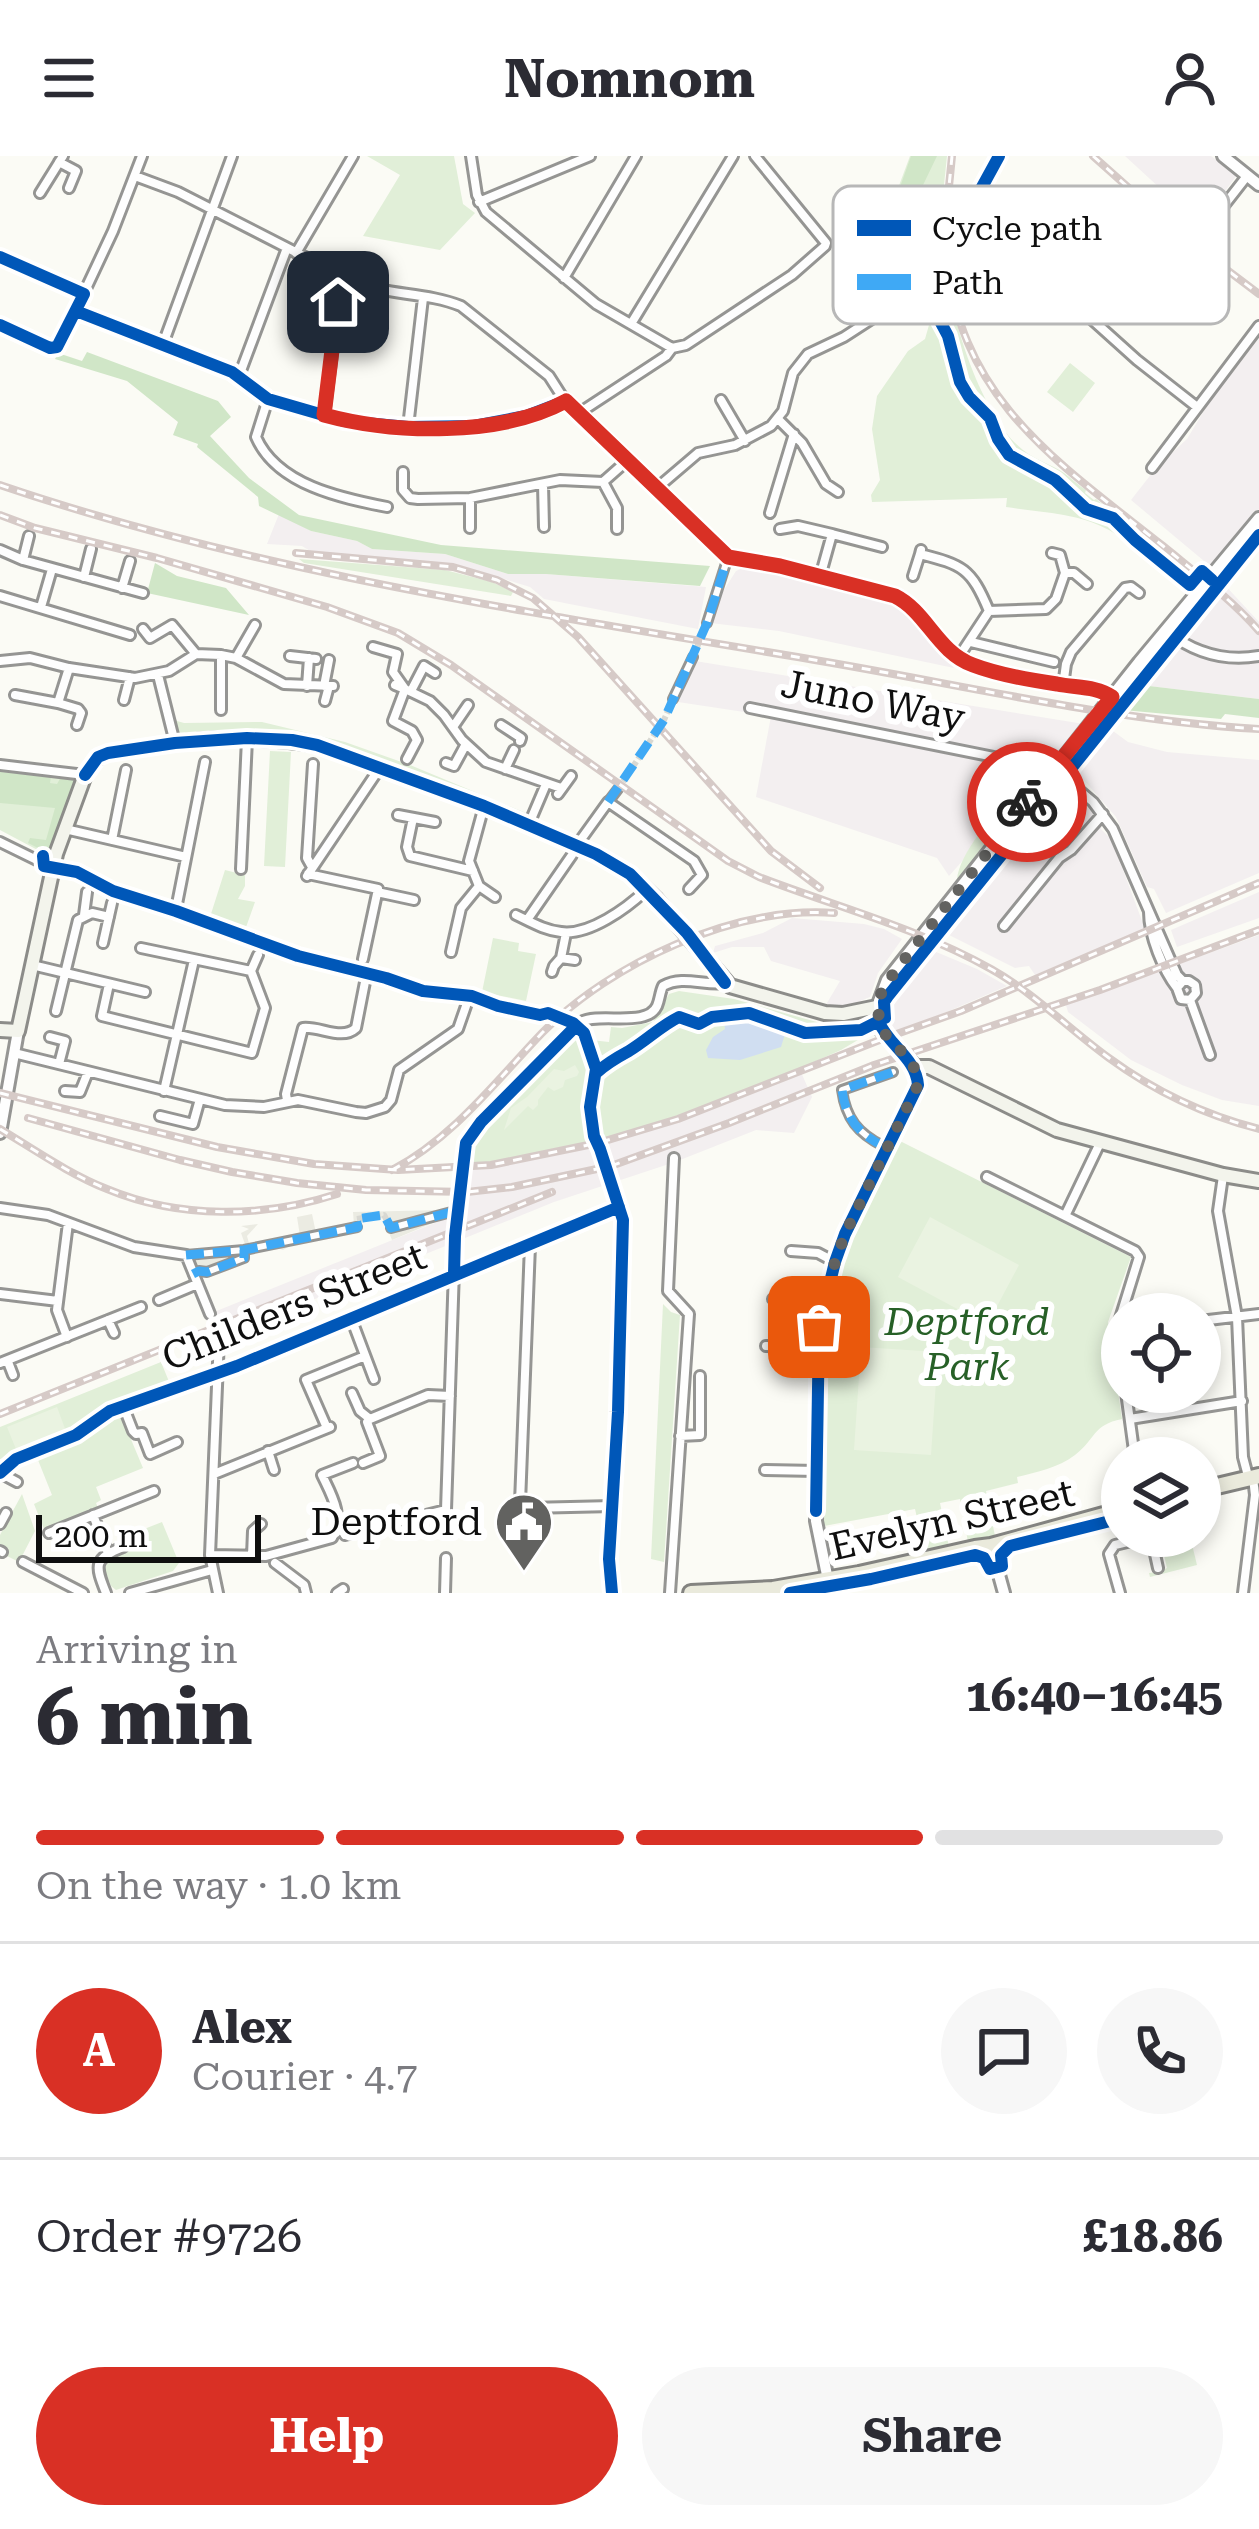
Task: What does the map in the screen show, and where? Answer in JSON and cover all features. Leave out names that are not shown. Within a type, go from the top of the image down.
[{"type":"main road","points":[[0,1030],[18,1031],[49,867],[85,775],[98,757],[175,742],[292,740],[484,806],[529,824],[573,853],[630,874],[687,933],[725,983],[735,988],[825,1013],[877,1007],[881,1029],[915,1067],[929,1067],[1057,1130],[1223,1175],[1259,1180]]},
{"type":"main road","points":[[1221,1485],[1254,1478]]},
{"type":"main road","name":"Evelyn Street","points":[[691,1593],[766,1590],[828,1580],[991,1546],[1101,1516]]},
{"type":"street","points":[[0,325],[57,347],[142,156]]},
{"type":"street","points":[[163,344],[232,156]]},
{"type":"street","points":[[239,376],[291,251],[352,156]]},
{"type":"street","points":[[470,156],[479,202],[486,212],[596,304],[679,349],[792,275],[826,243],[755,156]]},
{"type":"street","points":[[479,202],[590,156]]},
{"type":"street","points":[[565,278],[636,156]]},
{"type":"street","points":[[631,325],[733,156]]},
{"type":"street","points":[[983,186],[999,156]]},
{"type":"street","points":[[1223,156],[1259,185]]},
{"type":"street","points":[[40,194],[61,159],[76,171],[69,188]]},
{"type":"street","points":[[135,176],[168,188],[342,277],[383,292],[461,306],[549,376],[566,401],[728,557],[895,596],[908,602],[958,658],[978,667],[1096,689],[1112,697]]},
{"type":"street","points":[[1229,199],[1247,176]]},
{"type":"street","points":[[0,257],[84,294]]},
{"type":"street","points":[[324,415],[342,277]]},
{"type":"street","points":[[408,428],[423,298]]},
{"type":"street","points":[[76,311],[239,376],[268,399],[364,424],[473,426],[526,416],[566,401]]},
{"type":"street","points":[[657,488],[698,453],[763,432],[778,419],[793,373],[808,354],[865,324]]},
{"type":"street","points":[[1097,324],[1197,407]]},
{"type":"street","points":[[1152,468],[1259,326]]},
{"type":"street","points":[[580,413],[672,348]]},
{"type":"street","points":[[268,399],[256,437],[266,453],[310,486],[387,507]]},
{"type":"street","points":[[721,400],[745,441]]},
{"type":"street","points":[[778,419],[794,434],[826,484],[838,492]]},
{"type":"street","points":[[770,513],[794,434]]},
{"type":"street","points":[[403,472],[402,487],[410,497],[470,498],[560,480],[603,482],[628,459]]},
{"type":"street","points":[[603,482],[616,508],[617,529]]},
{"type":"street","points":[[543,484],[544,527]]},
{"type":"street","points":[[470,498],[470,528]]},
{"type":"street","points":[[877,1007],[887,980],[1259,518]]},
{"type":"street","points":[[780,529],[798,526],[882,548]]},
{"type":"street","points":[[820,577],[832,534]]},
{"type":"street","points":[[23,560],[29,536]]},
{"type":"street","points":[[84,577],[91,549]]},
{"type":"street","points":[[0,550],[143,593]]},
{"type":"street","points":[[913,576],[921,552],[963,567],[989,610]]},
{"type":"street","points":[[989,610],[1046,609],[1056,599],[1065,573],[1060,555],[1052,553]]},
{"type":"street","points":[[707,622],[728,557]]},
{"type":"street","points":[[122,588],[130,561]]},
{"type":"street","points":[[41,607],[52,569]]},
{"type":"street","points":[[1065,573],[1074,573],[1087,584]]},
{"type":"street","points":[[1063,686],[1071,652],[1125,588],[1139,593]]},
{"type":"street","points":[[0,596],[130,634]]},
{"type":"street","points":[[958,658],[989,610]]},
{"type":"street","points":[[143,629],[150,638],[172,625],[196,654]]},
{"type":"street","points":[[236,658],[250,627]]},
{"type":"street","points":[[1166,631],[1196,651],[1240,659],[1259,656]]},
{"type":"street","points":[[971,642],[1054,662]]},
{"type":"street","points":[[373,647],[397,654],[393,672],[404,688],[430,701],[486,762],[559,789],[571,776]]},
{"type":"street","points":[[0,661],[30,658],[130,677],[158,675],[196,654],[221,655],[284,684],[329,686]]},
{"type":"street","points":[[221,655],[221,710]]},
{"type":"street","points":[[290,656],[312,659],[307,686]]},
{"type":"street","points":[[674,699],[693,657]]},
{"type":"street","points":[[325,701],[329,660]]},
{"type":"street","points":[[407,758],[417,740],[412,731],[389,720],[404,688],[424,666],[435,673]]},
{"type":"street","points":[[58,703],[69,668]]},
{"type":"street","points":[[158,675],[175,742]]},
{"type":"street","points":[[124,700],[130,677]]},
{"type":"street","points":[[15,695],[78,709],[77,725]]},
{"type":"street","points":[[453,727],[469,705]]},
{"type":"street","name":"Juno Way","points":[[750,708],[1054,769]]},
{"type":"street","points":[[501,725],[521,738],[505,769]]},
{"type":"street","points":[[242,869],[248,738]]},
{"type":"street","points":[[454,766],[466,744]]},
{"type":"street","points":[[177,904],[205,762]]},
{"type":"street","points":[[309,873],[313,764]]},
{"type":"street","points":[[0,765],[85,775]]},
{"type":"street","points":[[309,873],[380,767]]},
{"type":"street","points":[[1054,769],[1086,795],[1120,842],[1178,975],[1181,999],[1190,1000]]},
{"type":"street","points":[[112,840],[126,770]]},
{"type":"street","points":[[529,824],[546,784]]},
{"type":"street","points":[[527,920],[618,789]]},
{"type":"street","points":[[608,802],[694,861],[702,875],[689,889]]},
{"type":"street","points":[[484,806],[469,857],[479,886],[495,897]]},
{"type":"street","points":[[1004,926],[1059,858],[1103,814]]},
{"type":"street","points":[[398,815],[435,822]]},
{"type":"street","points":[[413,818],[407,847],[410,856],[473,871]]},
{"type":"street","points":[[65,830],[186,857]]},
{"type":"street","points":[[0,842],[49,867]]},
{"type":"street","points":[[560,852],[573,853]]},
{"type":"street","points":[[309,873],[378,889],[362,959]]},
{"type":"street","points":[[451,952],[461,908],[479,886]]},
{"type":"street","points":[[516,915],[566,933],[589,927],[646,890]]},
{"type":"street","points":[[56,1011],[74,927],[84,915],[87,892]]},
{"type":"street","points":[[377,892],[414,900]]},
{"type":"street","points":[[103,943],[112,903]]},
{"type":"street","points":[[84,915],[109,917]]},
{"type":"street","points":[[552,972],[561,958],[566,933]]},
{"type":"street","points":[[141,947],[251,971]]},
{"type":"street","points":[[109,984],[102,1016],[252,1053],[265,1008],[251,971],[258,955]]},
{"type":"street","points":[[561,958],[575,960]]},
{"type":"street","points":[[164,1091],[194,960]]},
{"type":"street","points":[[32,965],[145,992]]},
{"type":"street","points":[[345,1535],[446,1510],[454,1274],[467,1141],[589,1017],[648,1015],[656,1009],[663,986],[675,980],[725,983]]},
{"type":"street","points":[[1179,988],[1190,981],[1195,986],[1190,1000]]},
{"type":"street","points":[[287,1100],[303,1028],[352,1033],[365,982]]},
{"type":"street","points":[[1190,1000],[1210,1055]]},
{"type":"street","points":[[14,1053],[225,1105],[264,1107],[298,1100],[366,1113],[391,1100],[399,1070],[458,1029],[466,1006]]},
{"type":"street","points":[[0,1133],[18,1031]]},
{"type":"street","points":[[50,1036],[65,1040],[59,1064]]},
{"type":"street","points":[[828,1580],[816,1521],[819,1327],[835,1262],[860,1201],[913,1099],[918,1085],[915,1067]]},
{"type":"street","points":[[65,1091],[80,1093],[88,1072]]},
{"type":"street","points":[[883,1146],[865,1137],[850,1121],[842,1090],[893,1072]]},
{"type":"street","points":[[160,1117],[193,1124],[200,1099]]},
{"type":"street","points":[[1065,1216],[1100,1142]]},
{"type":"street","points":[[670,1593],[688,1314],[668,1291],[674,1158]]},
{"type":"street","points":[[1223,1175],[1218,1211],[1237,1317],[1243,1457],[1254,1478],[1255,1495],[1243,1593]]},
{"type":"street","points":[[988,1178],[1135,1251],[1138,1257],[1128,1293]]},
{"type":"street","points":[[1082,1183],[1098,1188]]},
{"type":"street","name":"Childers Street","points":[[177,1442],[150,1454],[124,1408],[620,1207],[613,1506]]},
{"type":"street","points":[[0,1208],[37,1213],[134,1247],[186,1256],[244,1250],[357,1227]]},
{"type":"street","points":[[391,1228],[459,1210]]},
{"type":"street","points":[[68,1223],[58,1300],[58,1315],[68,1337]]},
{"type":"street","points":[[530,1244],[520,1503],[528,1508],[613,1506],[609,1559]]},
{"type":"street","points":[[159,1300],[195,1279],[199,1271],[244,1258],[244,1250]]},
{"type":"street","points":[[791,1251],[818,1253],[835,1262]]},
{"type":"street","points":[[186,1256],[210,1314]]},
{"type":"street","points":[[0,1294],[58,1300]]},
{"type":"street","points":[[773,1299],[825,1300]]},
{"type":"street","points":[[13,1375],[4,1363],[141,1306]]},
{"type":"street","points":[[1221,1319],[1259,1314]]},
{"type":"street","points":[[351,1318],[374,1379]]},
{"type":"street","points":[[108,1320],[114,1333]]},
{"type":"street","points":[[216,1330],[210,1555],[218,1593]]},
{"type":"street","points":[[766,1346],[818,1348]]},
{"type":"street","points":[[214,1474],[328,1427],[306,1380],[365,1356]]},
{"type":"street","points":[[680,1436],[700,1435],[700,1376]]},
{"type":"street","points":[[352,1394],[370,1419]]},
{"type":"street","points":[[210,1555],[266,1556],[326,1542],[338,1526],[338,1512],[322,1475],[384,1455],[367,1422],[428,1395],[450,1396]]},
{"type":"street","points":[[1130,1419],[1242,1401]]},
{"type":"street","points":[[1129,1413],[1132,1437]]},
{"type":"street","points":[[268,1451],[274,1470]]},
{"type":"street","points":[[765,1469],[817,1472]]},
{"type":"street","points":[[0,1473],[17,1482]]},
{"type":"street","points":[[49,1533],[154,1490]]},
{"type":"street","points":[[0,1525],[6,1513]]},
{"type":"street","points":[[93,1515],[108,1553]]},
{"type":"street","points":[[252,1556],[253,1531],[261,1524]]},
{"type":"street","points":[[991,1546],[1004,1593]]},
{"type":"street","points":[[106,1593],[99,1561],[123,1547]]},
{"type":"street","points":[[1110,1557],[1120,1593]]},
{"type":"street","points":[[1156,1557],[1159,1568]]},
{"type":"street","points":[[445,1593],[446,1558]]},
{"type":"street","points":[[23,1562],[83,1593]]},
{"type":"street","points":[[275,1563],[304,1585],[306,1593]]},
{"type":"street","points":[[130,1593],[212,1570]]},
{"type":"shaded area","points":[[1125,156],[1211,156],[1237,175],[1229,186],[1158,186]]},
{"type":"shaded area","points":[[1259,336],[1259,509],[1210,566],[1131,500],[1187,439]]},
{"type":"shaded area","points":[[279,514],[311,531],[372,549],[445,554],[508,574],[706,587],[698,629],[544,599],[530,587],[455,564],[267,544]]},
{"type":"shaded area","points":[[747,566],[880,596],[899,606],[954,668],[779,631],[710,623],[736,571]]},
{"type":"shaded area","points":[[1222,582],[1259,622],[1259,699],[1149,686],[1144,682]]},
{"type":"shaded area","points":[[695,661],[1084,724],[949,876],[937,858],[756,797],[771,716],[678,702]]},
{"type":"shaded area","points":[[1109,728],[1128,742],[1167,752],[1259,760],[1259,873],[1166,913],[1154,889],[1147,887],[1116,817],[1075,770]]},
{"type":"shaded area","points":[[1068,789],[1112,840],[1145,929],[1035,975],[1029,966],[1015,968],[943,932],[1055,791]]},
{"type":"shaded area","points":[[1259,892],[1259,918],[1177,947],[1171,930]]},
{"type":"shaded area","points":[[792,918],[864,924],[902,939],[878,973],[870,997],[839,1010],[824,1008],[840,981],[771,961],[764,947],[732,947],[713,953],[715,946],[763,933]]},
{"type":"shaded area","points":[[1259,935],[1259,1106],[1222,1100],[1131,1060],[1068,1012],[1066,1005]]},
{"type":"shaded area","points":[[929,949],[1007,986],[898,1033],[890,1030],[888,999]]},
{"type":"shaded area","points":[[800,1070],[812,1097],[794,1133],[756,1130],[554,1202],[226,1335],[214,1312],[462,1212],[470,1166],[578,1146],[677,1119]]},
{"type":"shaded area","points":[[444,1210],[447,1217],[392,1240],[383,1218],[360,1223],[361,1232],[246,1254],[247,1262],[199,1273],[193,1254],[246,1247],[241,1233],[249,1229],[241,1226],[258,1224],[247,1236],[250,1247],[300,1236],[297,1217],[312,1214],[316,1233],[354,1225],[353,1212]]},
{"type":"green space","points":[[367,156],[454,156],[463,204],[475,213],[440,250],[363,236],[400,175]]},
{"type":"green space","points":[[910,156],[947,156],[944,186],[899,186]]},
{"type":"green space","points":[[911,156],[937,156],[923,186],[900,186]]},
{"type":"green space","points":[[929,324],[957,324],[981,390],[1008,435],[1028,453],[1067,475],[1194,578],[1185,588],[1109,530],[1072,517],[1006,507],[1007,498],[872,502],[880,480],[872,429],[877,396],[908,351],[925,339]]},
{"type":"green space","points":[[87,352],[218,401],[231,417],[210,436],[249,478],[299,515],[441,545],[710,566],[700,586],[508,574],[445,554],[372,549],[311,531],[259,506],[258,497],[198,444],[173,435],[178,422],[127,381],[55,359],[58,353],[82,361]]},
{"type":"green space","points":[[1070,363],[1095,383],[1073,412],[1047,392]]},
{"type":"green space","points":[[299,559],[445,570],[513,592],[511,596]]},
{"type":"green space","points":[[155,563],[177,576],[226,588],[249,615],[147,593]]},
{"type":"green space","points":[[1144,682],[1259,699],[1259,718],[1123,710]]},
{"type":"green space","points":[[173,715],[184,723],[262,722],[345,742],[530,811],[523,816],[401,768],[296,735],[182,735],[175,730]]},
{"type":"green space","points":[[270,751],[291,752],[285,867],[264,866]]},
{"type":"green space","points":[[1032,770],[1039,776],[957,880],[976,838]]},
{"type":"green space","points":[[0,771],[75,776],[47,855],[0,830]]},
{"type":"green space","points":[[0,772],[51,777],[50,783],[57,784],[61,777],[75,777],[48,853],[28,843],[30,838],[46,840],[55,808],[0,803]]},
{"type":"green space","points":[[1048,785],[1053,790],[938,931],[933,930]]},
{"type":"green space","points":[[225,870],[245,875],[238,899],[255,902],[245,930],[210,917]]},
{"type":"green space","points":[[493,938],[519,943],[518,951],[536,954],[526,1001],[482,992]]},
{"type":"green space","points":[[679,991],[734,999],[824,1024],[849,1021],[870,1023],[872,1028],[841,1050],[664,1120],[525,1157],[473,1164],[474,1145],[484,1131],[586,1029],[591,1040],[609,1042],[611,1027],[653,1022],[669,994]]},
{"type":"green space","points":[[575,1065],[577,1076],[554,1091],[548,1087],[533,1110],[528,1106],[504,1130],[511,1108],[554,1069],[564,1071]]},
{"type":"green space","name":"Deptford Park","points":[[902,1142],[1131,1257],[1118,1293],[1101,1293],[1101,1413],[1121,1413],[1122,1419],[1099,1429],[1062,1463],[986,1491],[995,1536],[968,1542],[960,1499],[940,1503],[949,1547],[925,1553],[915,1509],[824,1526],[823,1517],[825,1330],[845,1246]]},
{"type":"green space","points":[[930,1217],[1019,1265],[987,1325],[898,1277]]},
{"type":"green space","points":[[663,1304],[680,1315],[664,1562],[651,1559]]},
{"type":"green space","points":[[861,1347],[938,1352],[931,1455],[854,1450]]},
{"type":"green space","points":[[161,1362],[170,1384],[117,1406],[143,1468],[96,1487],[101,1500],[96,1503],[98,1508],[44,1529],[34,1504],[52,1495],[36,1455],[17,1462],[15,1457],[0,1459],[0,1427]]},
{"type":"green space","points":[[57,1407],[67,1434],[18,1454],[7,1427]]},
{"type":"green space","points":[[22,1494],[35,1531],[19,1562],[5,1555],[8,1548],[0,1544],[0,1535]]},
{"type":"green space","points":[[162,1522],[179,1563],[173,1571],[116,1590],[104,1568],[107,1559],[127,1550],[132,1542],[129,1535]]},
{"type":"green space","points":[[1164,1557],[1195,1557],[1197,1565],[1150,1577],[1149,1573],[1167,1568]]},
{"type":"water","points":[[727,1019],[786,1031],[781,1047],[740,1060],[708,1058],[706,1050],[725,1029]]},
{"type":"tunnel","points":[[693,657],[707,623]]},
{"type":"tunnel","points":[[618,789],[673,699]]},
{"type":"tunnel","points":[[357,1227],[356,1219],[384,1215],[391,1228]]},
{"type":"railway","points":[[949,186],[952,156]]},
{"type":"railway","points":[[1093,156],[1127,186]]},
{"type":"railway","points":[[1229,271],[1259,294]]},
{"type":"railway","points":[[962,324],[993,389],[1021,424],[1259,631]]},
{"type":"railway","points":[[0,485],[199,543],[401,588],[1089,709],[1259,729]]},
{"type":"railway","points":[[0,515],[327,607],[398,633],[451,665],[728,861],[964,955],[1022,989],[1144,1081],[1219,1117],[1259,1129]]},
{"type":"railway","points":[[296,553],[453,567],[497,580],[533,598],[578,637],[771,851],[820,888]]},
{"type":"railway","points":[[0,1093],[217,1147],[314,1164],[398,1170],[491,1165],[598,1143],[678,1119],[961,1011],[1259,883]]},
{"type":"railway","points":[[392,1170],[454,1125],[570,1007],[638,962],[716,929],[796,913],[834,913]]},
{"type":"railway","points":[[28,1118],[180,1160],[297,1183],[467,1192],[512,1187],[611,1166],[874,1065],[1100,990],[1259,930]]},
{"type":"railway","points":[[0,1129],[93,1183],[163,1206],[251,1211],[337,1194]]},
{"type":"railway","points":[[0,1414],[552,1192]]},
{"type":"marked path","points":[[608,802],[664,720],[707,623],[728,557]]},
{"type":"marked path","points":[[883,1146],[855,1124],[842,1090],[893,1072]]},
{"type":"marked path","points":[[186,1255],[244,1250],[358,1227],[356,1219],[384,1215],[391,1228],[459,1210]]},
{"type":"marked path","points":[[193,1274],[244,1258],[244,1250]]},
{"type":"cycle path","points":[[983,186],[999,156]]},
{"type":"cycle path","points":[[0,257],[84,294],[57,347],[0,325]]},
{"type":"cycle path","points":[[76,311],[232,372],[268,399],[344,421],[474,426],[526,416],[565,401],[728,557],[895,596],[950,651],[972,665],[1112,697]]},
{"type":"cycle path","points":[[942,324],[960,382],[990,418],[1009,455],[1055,480],[1086,509],[1113,518],[1190,585],[1202,571],[1212,580]]},
{"type":"cycle path","points":[[596,1073],[679,1017],[699,1024],[712,1017],[749,1013],[805,1033],[861,1030],[885,1018],[888,996],[1259,535]]},
{"type":"cycle path","points":[[85,775],[98,757],[108,753],[175,743],[247,738],[317,745],[484,806],[596,854],[630,874],[687,933],[725,983]]},
{"type":"cycle path","points":[[43,856],[44,866],[77,872],[113,891],[298,956],[423,991],[548,1013],[584,1033],[596,1069],[590,1107],[594,1136],[623,1220],[609,1559],[612,1593]]},
{"type":"cycle path","points":[[816,1511],[819,1327],[845,1234],[918,1085],[912,1067],[879,1022]]},
{"type":"cycle path","points":[[454,1274],[466,1143],[576,1026]]},
{"type":"cycle path","points":[[0,1473],[16,1459],[76,1435],[110,1411],[237,1366],[619,1207]]},
{"type":"cycle path","points":[[790,1593],[975,1555],[984,1558],[990,1569],[1002,1566],[1001,1555],[1010,1546],[1101,1523]]},
{"type":"way so far","points":[[819,1327],[845,1234],[918,1085],[915,1067],[881,1029],[877,1007],[883,987],[1027,802]]},
{"type":"place","name":"Deptford","points":[[524,1573]]},
{"type":"route","points":[[338,302],[324,415],[364,424],[447,428],[526,416],[566,401],[728,557],[895,596],[908,602],[943,645],[969,664],[1106,692],[1112,697],[1027,802]]}]
